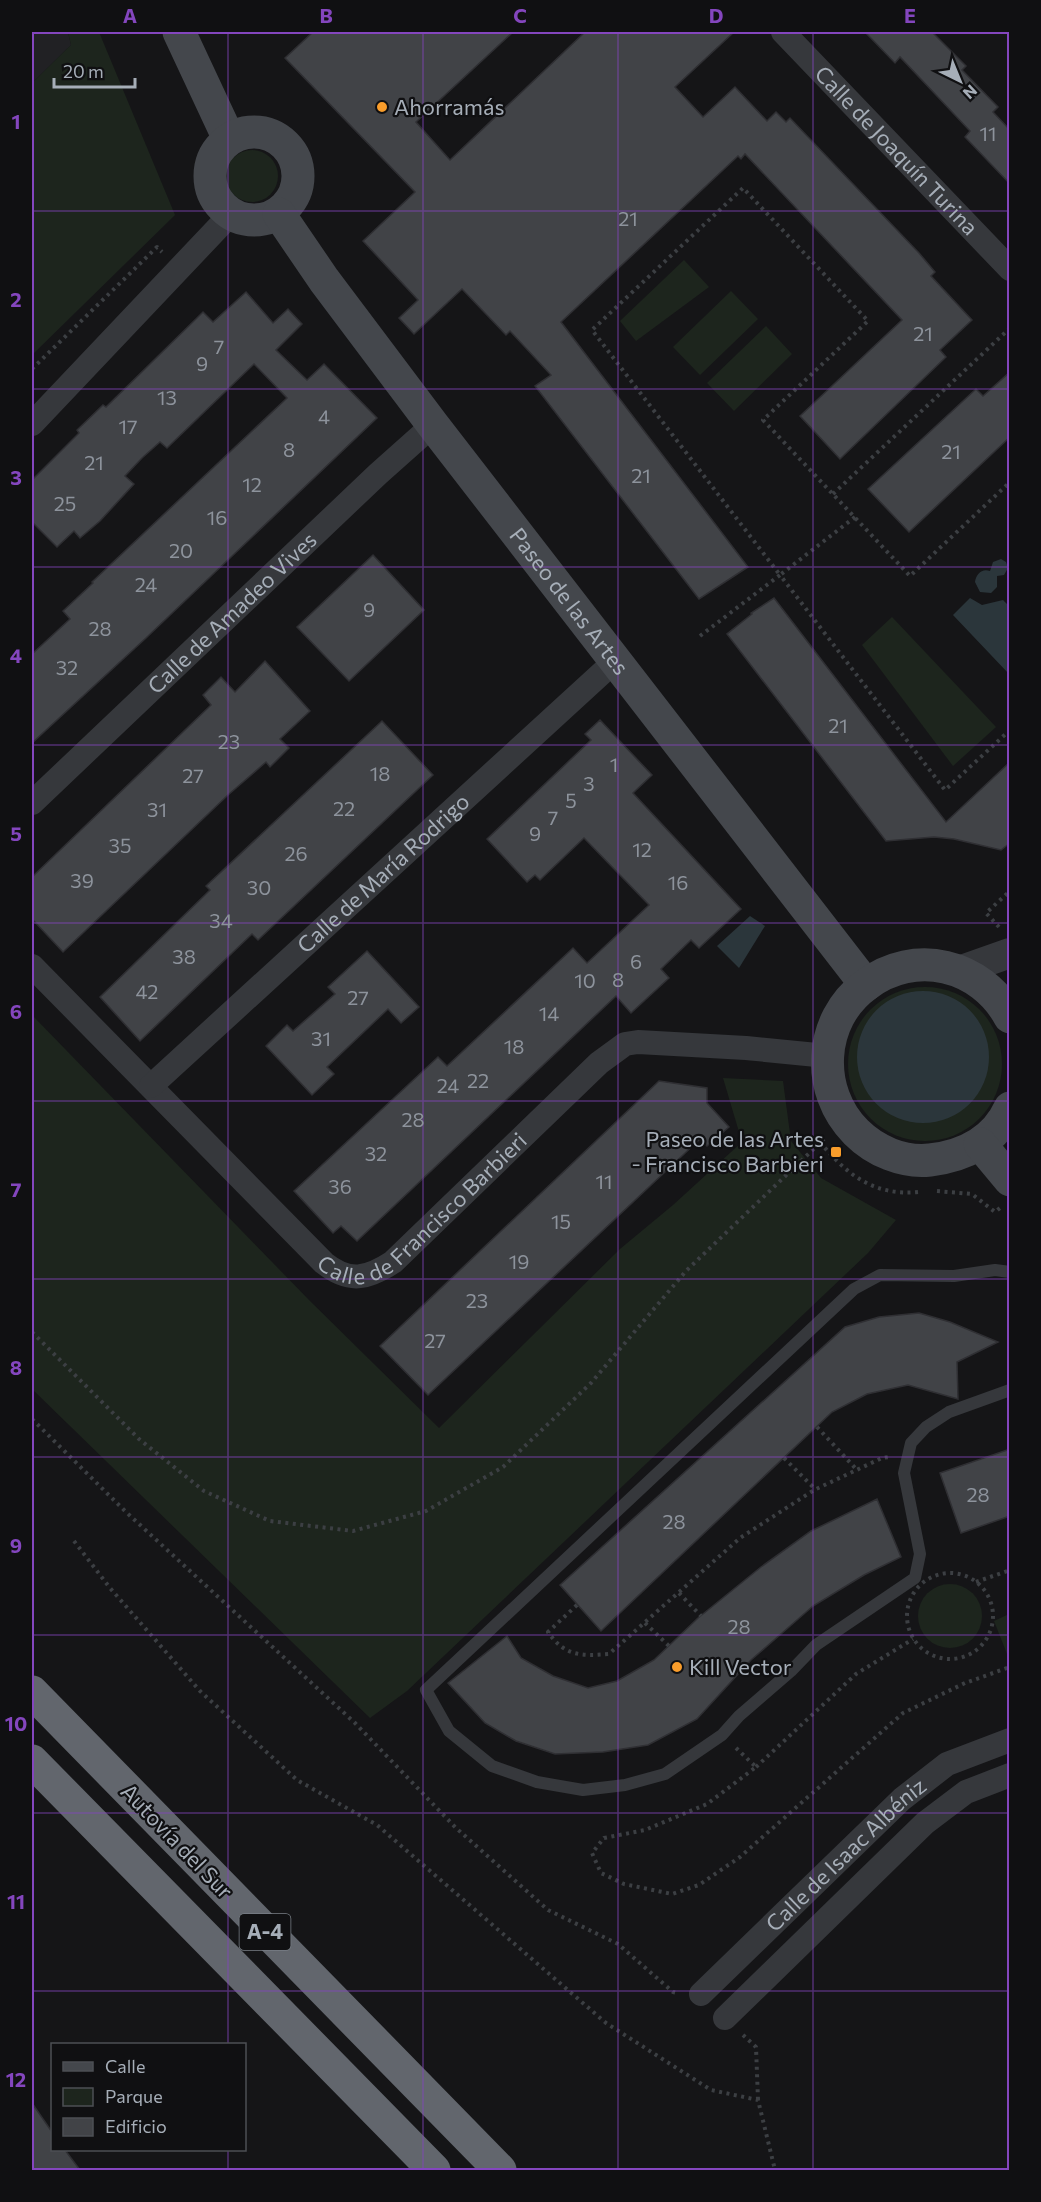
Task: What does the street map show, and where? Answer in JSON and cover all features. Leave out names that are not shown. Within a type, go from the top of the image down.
[{"type":"highway","name":"Autovía del Sur","points":[[32,1692],[500,2170]]},
{"type":"highway","name":"A-4","points":[[32,1761],[434,2170]]},
{"type":"highway","points":[[368,2104],[411,2170]]},
{"type":"main road","points":[[179,32],[229,139]]},
{"type":"main road","points":[[249,132],[271,135],[290,150],[298,168],[295,194],[279,214],[254,221],[231,214],[215,198],[210,179],[213,159],[229,139],[249,132]]},
{"type":"main road","name":"Paseo de las Artes","points":[[279,214],[324,280],[433,425],[866,985]]},
{"type":"main road","points":[[1010,1017],[1001,1001],[980,982],[959,971],[938,966],[914,965],[891,971],[866,985],[845,1005],[832,1029],[826,1056],[827,1077],[833,1100],[844,1120],[865,1141],[892,1156],[919,1161],[950,1158],[980,1144],[1005,1119],[1010,1108]]},
{"type":"main road","points":[[980,1144],[1010,1180]]},
{"type":"street","name":"Calle de Joaquín Turina","points":[[783,32],[1010,269]]},
{"type":"street","points":[[32,423],[231,214]]},
{"type":"street","name":"Calle de Amadeo Vives","points":[[32,803],[433,425]]},
{"type":"street","name":"Calle de María Rodrigo","points":[[151,1086],[615,661]]},
{"type":"street","points":[[959,971],[1006,942]]},
{"type":"street","name":"Calle de Francisco Barbieri","points":[[32,966],[324,1263],[336,1273],[352,1278],[381,1270],[393,1262],[599,1063],[625,1044],[638,1042],[747,1048],[826,1056]]},
{"type":"street","name":"Calle de Isaac Albéniz","points":[[700,1994],[902,1799],[947,1764],[1010,1740]]},
{"type":"street","name":"Calle de Isaac Albéniz","points":[[724,2018],[925,1823],[966,1792],[1010,1775]]},
{"type":"lane","points":[[1010,1272],[995,1270],[954,1276],[880,1275],[854,1289],[426,1690],[449,1731],[492,1766],[537,1782],[583,1790],[625,1785],[665,1774],[722,1734],[816,1645],[915,1578],[920,1554],[904,1473],[911,1443],[927,1427],[950,1412],[1010,1390]]},
{"type":"path","points":[[1010,482],[910,576],[764,420],[868,321],[743,188],[592,330],[945,790],[1010,730]]},
{"type":"path","points":[[32,369],[158,247],[179,270]]},
{"type":"path","points":[[833,495],[1010,328]]},
{"type":"path","points":[[700,636],[855,517]]},
{"type":"path","points":[[1006,942],[986,913],[1010,891]]},
{"type":"path","points":[[32,1332],[139,1439],[204,1491],[270,1521],[353,1531],[426,1511],[503,1467],[591,1383],[686,1271],[844,1120]]},
{"type":"path","points":[[32,1419],[126,1512],[355,1723],[456,1828],[548,1910],[618,1944],[674,1992],[700,1994]]},
{"type":"path","points":[[816,1427],[857,1470]]},
{"type":"path","points":[[577,1605],[548,1632],[556,1645],[582,1656],[609,1654],[740,1538],[815,1490],[882,1458],[908,1455]]},
{"type":"path","points":[[784,1458],[815,1490]]},
{"type":"path","points":[[74,1541],[110,1588],[200,1691],[297,1780],[377,1825],[606,2023],[711,2090],[758,2100]]},
{"type":"path","points":[[976,1582],[1010,1570]]},
{"type":"path","points":[[948,1572],[963,1574],[987,1593],[992,1604],[993,1618],[990,1631],[975,1652],[956,1658],[939,1658],[919,1647],[913,1639],[907,1625],[907,1610],[912,1595],[921,1584],[933,1576],[948,1572]]},
{"type":"path","points":[[679,1593],[701,1616]]},
{"type":"path","points":[[645,1623],[669,1646]]},
{"type":"path","points":[[913,1639],[856,1674],[756,1767],[707,1804],[645,1830],[604,1839],[592,1853],[601,1873],[624,1884],[672,1894],[699,1886],[740,1857],[903,1713],[965,1683],[1010,1667]]},
{"type":"path","points":[[722,1734],[756,1767]]},
{"type":"path","points":[[724,2018],[756,2047],[758,2100],[775,2170]]},
{"type":"shaded area","points":[[32,32],[68,32],[71,45],[32,83]]},
{"type":"shaded area","points":[[1001,559],[1006,562],[1008,568],[1004,575],[997,576],[997,587],[991,593],[980,592],[975,582],[978,574],[984,570],[990,571],[993,562]]},
{"type":"shaded area","points":[[970,598],[982,605],[1003,600],[1009,606],[1009,674],[953,615]]},
{"type":"shaded area","points":[[750,916],[765,926],[739,968],[717,946]]},
{"type":"shaded area","points":[[923,991],[948,996],[970,1010],[984,1032],[989,1057],[984,1082],[970,1104],[948,1118],[923,1123],[898,1118],[876,1104],[862,1082],[857,1057],[862,1032],[876,1010],[898,996]]},
{"type":"green space","points":[[68,32],[99,32],[175,215],[32,355],[32,83],[71,45]]},
{"type":"green space","points":[[252,150],[266,154],[274,162],[278,176],[274,190],[266,198],[252,202],[238,198],[230,190],[226,176],[230,162],[238,154]]},
{"type":"green space","points":[[684,260],[709,287],[636,341],[620,321]]},
{"type":"green space","points":[[731,291],[758,319],[700,375],[673,347]]},
{"type":"green space","points":[[766,326],[792,354],[734,411],[707,383]]},
{"type":"green space","points":[[892,617],[996,727],[953,766],[862,645]]},
{"type":"green space","points":[[925,987],[940,988],[954,993],[980,1009],[996,1035],[1001,1049],[1001,1079],[996,1093],[980,1119],[954,1135],[940,1140],[925,1141],[910,1140],[896,1135],[870,1119],[854,1093],[849,1079],[848,1064],[849,1049],[854,1035],[870,1009],[896,993],[910,988]]},
{"type":"green space","points":[[32,1015],[309,1300],[439,1428],[620,1249],[673,1205],[742,1142],[723,1078],[783,1081],[791,1141],[821,1178],[896,1220],[868,1253],[407,1691],[370,1718],[32,1389]]},
{"type":"green space","points":[[950,1584],[968,1590],[976,1598],[982,1616],[976,1634],[968,1642],[950,1648],[932,1642],[924,1634],[918,1616],[924,1598],[932,1590]]},
{"type":"green space","points":[[1009,1614],[1010,1659],[994,1621]]},
{"type":"building","points":[[313,32],[513,32],[416,122],[450,160],[585,32],[734,32],[675,87],[703,117],[735,87],[767,121],[776,112],[786,122],[790,118],[919,253],[935,272],[931,276],[972,320],[940,350],[946,357],[840,459],[800,416],[902,320],[745,154],[741,159],[738,156],[561,322],[748,567],[699,599],[535,386],[551,375],[510,331],[506,335],[462,289],[414,334],[399,318],[418,300],[363,241],[415,192],[285,58]]},
{"type":"building","points":[[865,32],[932,32],[966,66],[962,70],[998,107],[993,112],[1010,130],[1010,184],[965,137],[970,131],[900,57],[895,63]]},
{"type":"building","points":[[246,292],[273,323],[288,309],[302,324],[276,350],[307,380],[324,364],[377,418],[32,743],[32,654],[70,619],[63,611],[287,398],[254,364],[167,448],[160,442],[142,458],[125,476],[134,484],[100,521],[80,538],[74,531],[57,547],[32,522],[32,480],[79,433],[77,430],[103,405],[106,407],[203,312],[213,322]]},
{"type":"building","points":[[1010,372],[1010,437],[909,532],[868,489],[976,389],[983,396]]},
{"type":"building","points":[[373,555],[424,610],[349,681],[297,627]]},
{"type":"building","points":[[774,598],[946,822],[1010,762],[1010,843],[1001,850],[954,839],[934,837],[886,841],[727,634],[751,613]]},
{"type":"building","points":[[265,661],[310,711],[280,739],[289,748],[270,767],[266,762],[228,795],[63,952],[32,919],[32,877],[211,705],[203,695],[221,677],[235,692]]},
{"type":"building","points":[[600,720],[652,775],[633,793],[741,909],[699,948],[691,940],[661,969],[669,978],[631,1013],[616,996],[357,1241],[341,1226],[333,1233],[294,1191],[438,1057],[447,1066],[573,948],[587,963],[649,905],[584,838],[540,880],[535,875],[527,882],[487,839],[591,740],[585,734]]},
{"type":"building","points":[[382,721],[433,775],[258,940],[252,934],[140,1041],[100,997],[210,890],[206,886]]},
{"type":"building","points":[[367,951],[419,1007],[401,1023],[388,1009],[327,1067],[334,1074],[312,1095],[266,1046],[287,1025],[293,1031],[335,994],[328,987]]},
{"type":"building","points":[[659,1081],[707,1088],[707,1103],[729,1127],[707,1146],[700,1139],[428,1395],[380,1346]]},
{"type":"building","points":[[919,1313],[950,1322],[998,1342],[957,1362],[958,1399],[908,1385],[867,1394],[832,1412],[601,1631],[560,1585],[845,1327],[879,1317]]},
{"type":"building","points":[[1010,1449],[1010,1516],[961,1533],[940,1473]]},
{"type":"building","points":[[877,1499],[901,1557],[864,1575],[813,1606],[751,1660],[697,1719],[648,1745],[603,1752],[555,1754],[516,1741],[485,1723],[448,1683],[507,1636],[521,1658],[553,1676],[588,1688],[617,1681],[654,1660],[698,1618],[761,1567],[811,1531]]},
{"type":"building","points":[[32,2103],[51,2131],[51,2151],[66,2151],[80,2170],[32,2170]]},
{"type":"place","name":"Ahorramás","points":[[382,107]]},
{"type":"place","name":"Paseo de las Artes - Francisco Barbieri","points":[[836,1152]]},
{"type":"place","name":"Kill Vector","points":[[677,1667]]}]
